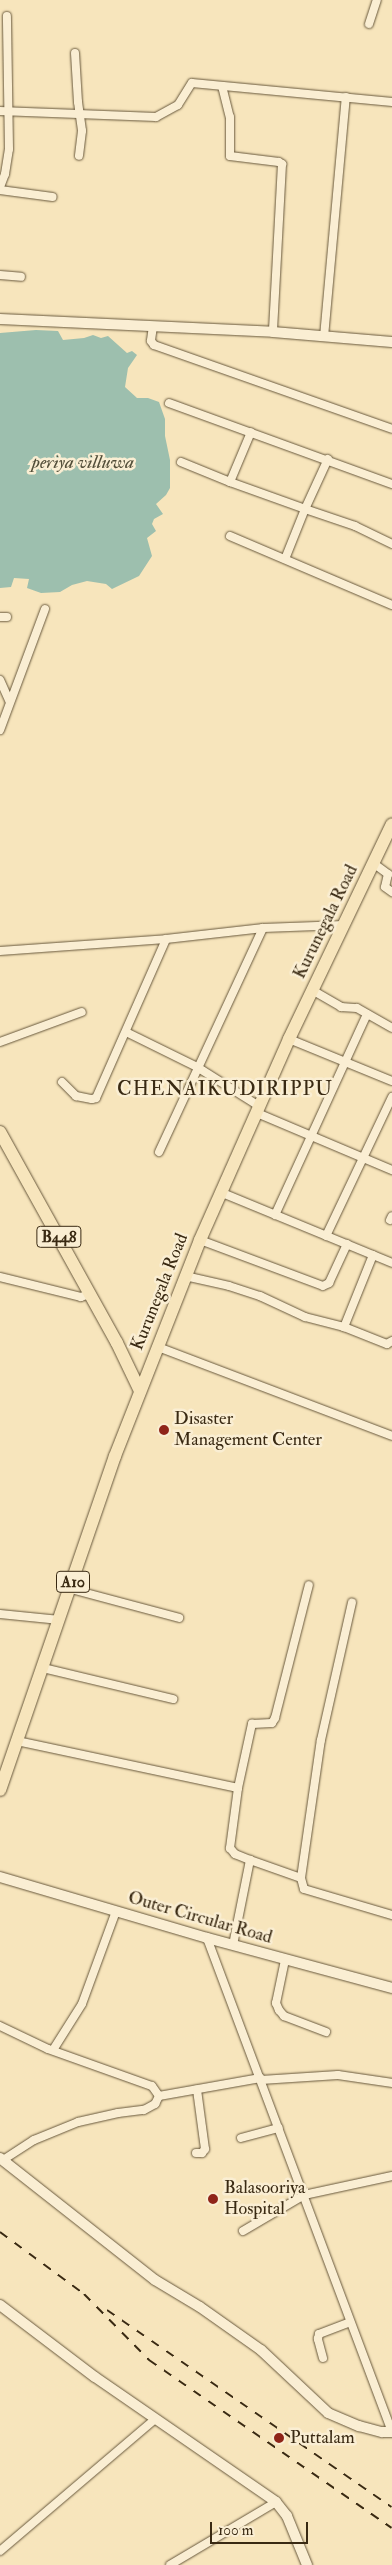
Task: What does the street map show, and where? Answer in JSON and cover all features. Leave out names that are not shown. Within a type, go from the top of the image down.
[{"type":"main road","name":"Kurunegala Road","points":[[0,1790],[71,1589],[115,1456],[200,1240],[289,1039],[373,863],[388,840],[392,824]]},
{"type":"main road","name":"B448","points":[[0,1132],[117,1343],[140,1391]]},
{"type":"main road","name":"B448","points":[[117,1343],[147,1374]]},
{"type":"street","points":[[369,24],[377,0]]},
{"type":"street","points":[[7,16],[10,112],[9,150],[5,174],[0,188],[53,197]]},
{"type":"street","points":[[75,53],[82,132],[79,156]]},
{"type":"street","points":[[0,111],[156,117],[178,105],[192,83],[392,102]]},
{"type":"street","points":[[222,86],[230,117],[230,156],[279,162],[282,164],[273,332]]},
{"type":"street","points":[[324,337],[346,97]]},
{"type":"street","points":[[0,275],[21,276]]},
{"type":"street","points":[[0,319],[273,332],[392,342]]},
{"type":"street","points":[[153,326],[151,341],[154,345],[392,429]]},
{"type":"street","points":[[169,403],[328,459],[392,484]]},
{"type":"street","points":[[230,482],[251,432]]},
{"type":"street","points":[[285,559],[328,459]]},
{"type":"street","points":[[182,462],[230,482],[356,526],[392,544]]},
{"type":"street","points":[[230,536],[392,605]]},
{"type":"street","points":[[0,730],[44,609]]},
{"type":"street","points":[[0,680],[10,702]]},
{"type":"street","points":[[373,863],[388,874],[385,887],[392,892]]},
{"type":"street","points":[[0,951],[166,939],[263,928],[344,925]]},
{"type":"street","points":[[159,1152],[263,928]]},
{"type":"street","points":[[62,1082],[76,1096],[92,1100],[96,1098],[166,939]]},
{"type":"street","points":[[312,990],[341,1007],[358,1008],[392,1028]]},
{"type":"street","points":[[0,1042],[82,1012]]},
{"type":"street","points":[[275,1215],[367,1014]]},
{"type":"street","points":[[126,1032],[197,1067],[258,1109],[392,1170]]},
{"type":"street","points":[[289,1039],[392,1081]]},
{"type":"street","points":[[326,1236],[365,1158],[392,1097]]},
{"type":"street","points":[[220,1192],[392,1264]]},
{"type":"street","points":[[200,1240],[323,1286],[329,1283],[348,1244]]},
{"type":"street","points":[[344,1327],[373,1255]]},
{"type":"street","points":[[186,1276],[229,1286],[260,1296],[305,1317],[344,1327],[387,1344],[392,1341]]},
{"type":"street","points":[[0,1277],[81,1297],[89,1294]]},
{"type":"street","points":[[158,1347],[392,1436]]},
{"type":"street","points":[[301,1878],[235,1854],[230,1848],[238,1788],[252,1724],[272,1723],[275,1718],[309,1585]]},
{"type":"street","points":[[71,1589],[179,1618]]},
{"type":"street","points":[[352,1602],[320,1740],[301,1878],[304,1889],[392,1915]]},
{"type":"street","points":[[0,1614],[60,1620]]},
{"type":"street","points":[[43,1668],[173,1699]]},
{"type":"street","points":[[17,1741],[238,1788]]},
{"type":"street","points":[[233,1945],[250,1860]]},
{"type":"street","name":"Outer Circular Road","points":[[0,1877],[285,1960],[391,1985]]},
{"type":"street","points":[[53,2050],[82,2004],[116,1911]]},
{"type":"street","points":[[159,2096],[155,2104],[144,2110],[118,2113],[78,2122],[34,2140],[2,2159],[155,2280],[200,2306],[261,2350],[328,2413],[359,2426],[382,2432],[392,2432],[207,1938]]},
{"type":"street","points":[[285,1960],[276,2003],[279,2010],[284,2016],[326,2032]]},
{"type":"street","points":[[0,2026],[53,2050],[152,2086],[159,2096]]},
{"type":"street","points":[[159,2096],[261,2079],[338,2075],[392,2084]]},
{"type":"street","points":[[196,2153],[202,2153],[205,2149],[197,2090]]},
{"type":"street","points":[[241,2138],[279,2128]]},
{"type":"street","points":[[242,2231],[304,2195],[392,2176]]},
{"type":"street","points":[[0,2305],[94,2377],[276,2502],[287,2516],[307,2565]]},
{"type":"street","points":[[323,2358],[318,2339],[319,2334],[350,2322]]},
{"type":"street","points":[[0,2551],[156,2419]]},
{"type":"street","points":[[170,2565],[276,2502]]},
{"type":"water","name":"periya villuwa","points":[[36,330],[58,331],[63,340],[93,335],[101,338],[108,336],[127,353],[132,351],[137,355],[128,368],[125,387],[137,398],[148,398],[159,402],[165,419],[165,436],[170,460],[170,488],[166,495],[156,504],[163,514],[154,519],[152,524],[156,531],[147,538],[152,556],[139,576],[112,589],[106,584],[87,581],[72,585],[60,592],[41,593],[27,588],[29,579],[14,578],[11,587],[0,588],[0,333]]},
{"type":"railway","points":[[0,2232],[84,2294],[149,2360],[392,2528]]},
{"type":"railway","points":[[107,2310],[392,2507]]},
{"type":"place","name":"Disaster Management Center","points":[[164,1430]]},
{"type":"place","name":"Balasooriya Hospital","points":[[213,2199]]},
{"type":"place","name":"Puttalam","points":[[279,2438]]},
{"type":"district","name":"CHENAIKUDIRIPPU","points":[[225,1088]]}]
